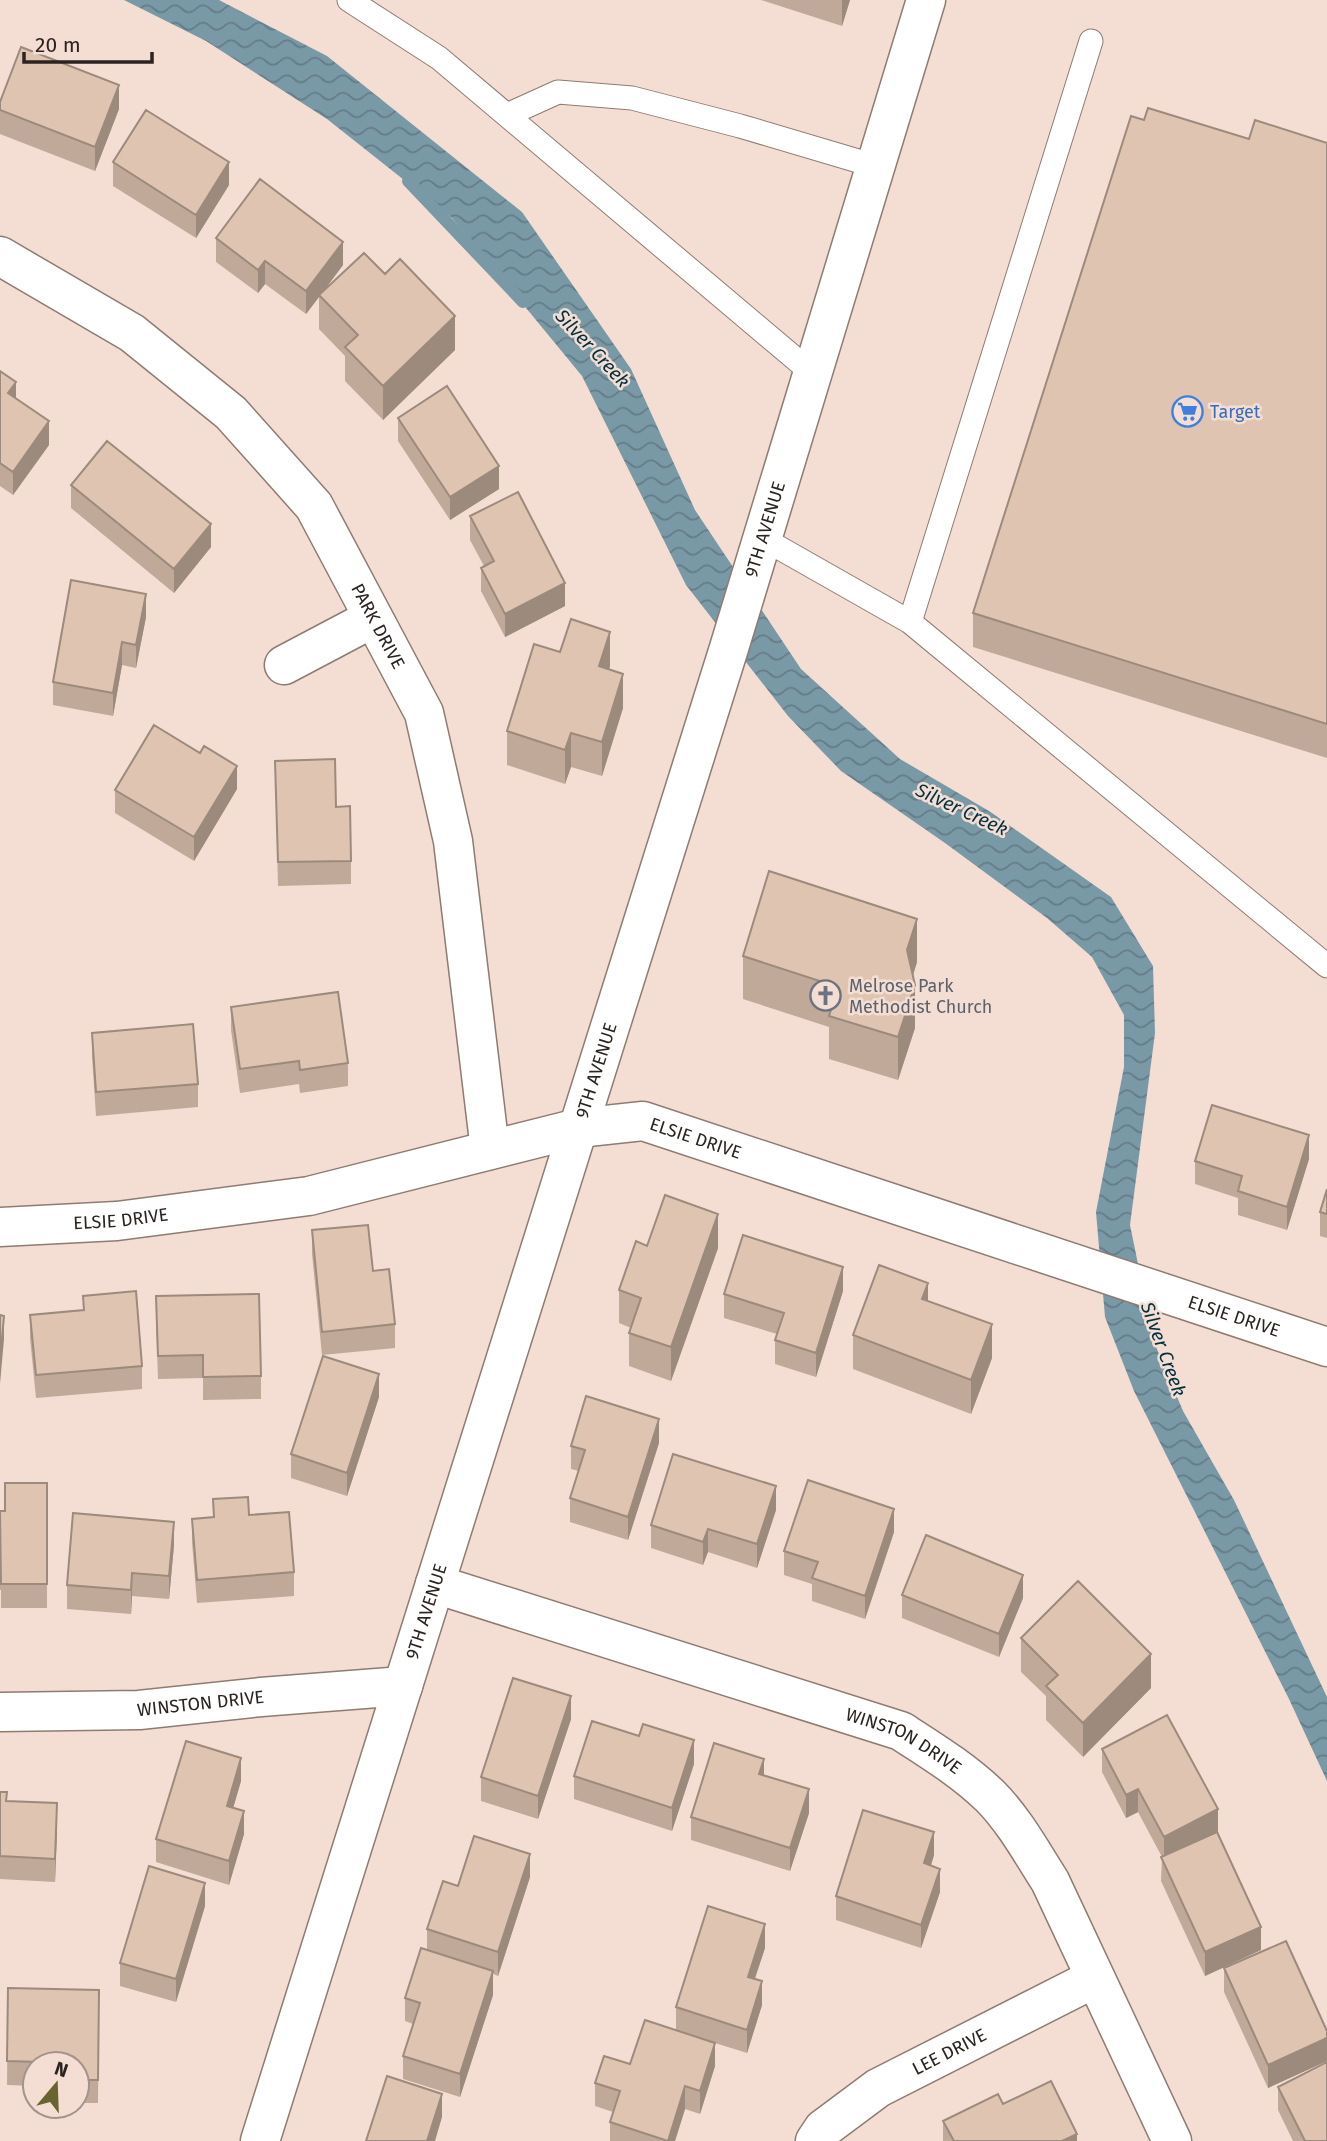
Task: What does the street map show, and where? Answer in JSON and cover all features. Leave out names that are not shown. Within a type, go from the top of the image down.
[{"type":"street","name":"9TH AVENUE","points":[[260,2141],[729,648],[926,0]]},
{"type":"street","name":"PARK DRIVE","points":[[0,256],[132,333],[231,413],[314,506],[424,713],[454,855],[490,1150]]},
{"type":"street","points":[[284,665],[373,618]]},
{"type":"street","name":"ELSIE DRIVE","points":[[0,1227],[117,1221],[309,1196],[578,1128],[643,1121],[1327,1347]]},
{"type":"street","name":"WINSTON DRIVE","points":[[435,1584],[901,1731],[954,1765],[992,1798],[1050,1881],[1172,2141]]},
{"type":"street","name":"WINSTON DRIVE","points":[[0,1712],[139,1710],[403,1686]]},
{"type":"street","name":"LEE DRIVE","points":[[815,2141],[823,2129],[878,2088],[1094,1978]]},
{"type":"lane","points":[[349,0],[439,58],[811,372]]},
{"type":"lane","points":[[910,622],[1091,41]]},
{"type":"lane","points":[[507,115],[558,92],[632,98],[740,126],[875,166]]},
{"type":"lane","points":[[762,538],[910,622],[1327,966]]},
{"type":"water","points":[[124,0],[219,0],[327,56],[522,212],[631,369],[695,510],[801,669],[900,759],[989,811],[1111,897],[1153,966],[1155,1033],[1130,1225],[1154,1342],[1183,1411],[1234,1500],[1327,1697],[1327,1781],[1289,1699],[1134,1391],[1105,1317],[1096,1212],[1124,1067],[1124,1015],[1092,957],[1047,918],[841,771],[788,716],[686,585],[582,376],[452,218],[327,119],[206,41]]},
{"type":"building","points":[[21,47],[119,85],[95,147],[0,110],[0,102]]},
{"type":"building","name":"Target","points":[[1148,108],[1249,139],[1255,120],[1327,143],[1327,724],[973,613],[1131,116],[1144,120]]},
{"type":"building","points":[[146,110],[229,162],[196,215],[113,162]]},
{"type":"building","points":[[260,179],[343,242],[306,291],[265,261],[258,270],[216,238]]},
{"type":"building","points":[[364,253],[385,274],[400,259],[455,316],[383,386],[345,347],[358,335],[319,295]]},
{"type":"building","points":[[0,371],[16,382],[8,393],[49,421],[13,472],[0,463]]},
{"type":"building","points":[[447,386],[499,466],[450,497],[398,418]]},
{"type":"building","points":[[107,441],[211,524],[174,569],[71,485]]},
{"type":"building","points":[[518,492],[565,583],[505,614],[481,568],[494,561],[470,516]]},
{"type":"building","points":[[71,580],[146,594],[136,645],[122,642],[113,693],[53,682]]},
{"type":"building","points":[[571,619],[610,632],[599,666],[623,674],[602,742],[571,733],[565,750],[507,731],[534,644],[560,652]]},
{"type":"building","points":[[154,725],[200,753],[204,746],[237,766],[194,837],[115,790]]},
{"type":"building","points":[[335,759],[336,807],[350,806],[351,861],[278,862],[275,761]]},
{"type":"building","points":[[769,871],[917,919],[907,950],[915,985],[898,1037],[829,1016],[838,987],[743,956]]},
{"type":"building","points":[[338,992],[348,1063],[300,1070],[299,1061],[240,1069],[231,1007]]},
{"type":"building","points":[[193,1024],[198,1084],[96,1092],[92,1033]]},
{"type":"building","points":[[1212,1105],[1309,1135],[1287,1207],[1238,1191],[1242,1176],[1195,1161]]},
{"type":"building","points":[[1327,1189],[1327,1214],[1320,1212]]},
{"type":"building","points":[[665,1195],[718,1214],[671,1347],[629,1333],[641,1298],[619,1290],[636,1241],[647,1246]]},
{"type":"building","points":[[368,1225],[373,1271],[389,1269],[395,1324],[322,1332],[312,1230]]},
{"type":"building","points":[[743,1235],[843,1267],[816,1353],[775,1340],[784,1313],[724,1294]]},
{"type":"building","points":[[879,1265],[928,1283],[922,1299],[992,1324],[971,1380],[853,1335]]},
{"type":"building","points":[[136,1291],[142,1366],[36,1375],[30,1315],[84,1310],[83,1296]]},
{"type":"building","points":[[259,1294],[261,1376],[203,1377],[203,1355],[158,1356],[156,1296]]},
{"type":"building","points":[[0,1315],[4,1316],[0,1360]]},
{"type":"building","points":[[323,1356],[379,1374],[347,1473],[291,1454]]},
{"type":"building","points":[[586,1396],[659,1419],[628,1517],[570,1498],[585,1450],[571,1446]]},
{"type":"building","points":[[673,1454],[776,1486],[757,1544],[708,1529],[703,1542],[651,1525]]},
{"type":"building","points":[[808,1480],[894,1509],[865,1596],[812,1578],[818,1562],[784,1551]]},
{"type":"building","points":[[5,1483],[47,1483],[47,1584],[1,1584],[0,1511],[5,1511]]},
{"type":"building","points":[[248,1497],[249,1515],[289,1512],[294,1572],[197,1580],[192,1519],[214,1517],[213,1499]]},
{"type":"building","points":[[73,1513],[174,1522],[169,1576],[132,1573],[131,1590],[67,1585]]},
{"type":"building","points":[[926,1535],[1023,1575],[999,1634],[902,1595]]},
{"type":"building","points":[[1078,1581],[1151,1654],[1083,1723],[1046,1686],[1058,1675],[1021,1638]]},
{"type":"building","points":[[513,1678],[571,1696],[538,1796],[481,1777]]},
{"type":"building","points":[[1167,1715],[1218,1809],[1164,1837],[1138,1789],[1126,1795],[1102,1749]]},
{"type":"building","points":[[592,1721],[639,1736],[643,1724],[694,1740],[672,1808],[574,1776]]},
{"type":"building","points":[[186,1741],[241,1758],[227,1806],[244,1811],[229,1861],[156,1839]]},
{"type":"building","points":[[714,1743],[764,1759],[759,1774],[809,1789],[790,1848],[691,1817]]},
{"type":"building","points":[[0,1792],[7,1792],[6,1801],[57,1803],[55,1859],[0,1856]]},
{"type":"building","points":[[863,1810],[934,1832],[924,1863],[940,1869],[921,1925],[836,1896]]},
{"type":"building","points":[[1217,1832],[1261,1927],[1205,1952],[1161,1857]]},
{"type":"building","points":[[474,1836],[530,1854],[498,1952],[427,1929],[443,1881],[458,1886]]},
{"type":"building","points":[[149,1866],[205,1883],[176,1979],[120,1963]]},
{"type":"building","points":[[708,1906],[765,1924],[748,1977],[762,1981],[747,2030],[676,2007]]},
{"type":"building","points":[[1286,1941],[1327,2031],[1327,2038],[1268,2065],[1224,1968]]},
{"type":"building","points":[[421,1948],[493,1971],[460,2074],[403,2056],[420,2003],[405,1998]]},
{"type":"building","points":[[8,1988],[99,1990],[98,2080],[91,2080],[91,2050],[21,2050],[21,2061],[7,2061]]},
{"type":"building","points":[[645,2020],[715,2043],[700,2091],[685,2086],[668,2141],[610,2122],[620,2091],[595,2083],[604,2056],[630,2064]]},
{"type":"building","points":[[1327,2062],[1327,2141],[1305,2141],[1278,2087]]},
{"type":"building","points":[[387,2076],[442,2094],[427,2141],[366,2141]]},
{"type":"building","points":[[1051,2081],[1077,2134],[1062,2141],[954,2141],[943,2121],[998,2094],[1003,2104]]},
{"type":"waterway","name":"Silver Creek","points":[[408,181],[523,302]]},
{"type":"place","name":"Target","points":[[1187,412]]},
{"type":"place","name":"Melrose Park Methodist Church","points":[[826,996]]}]
